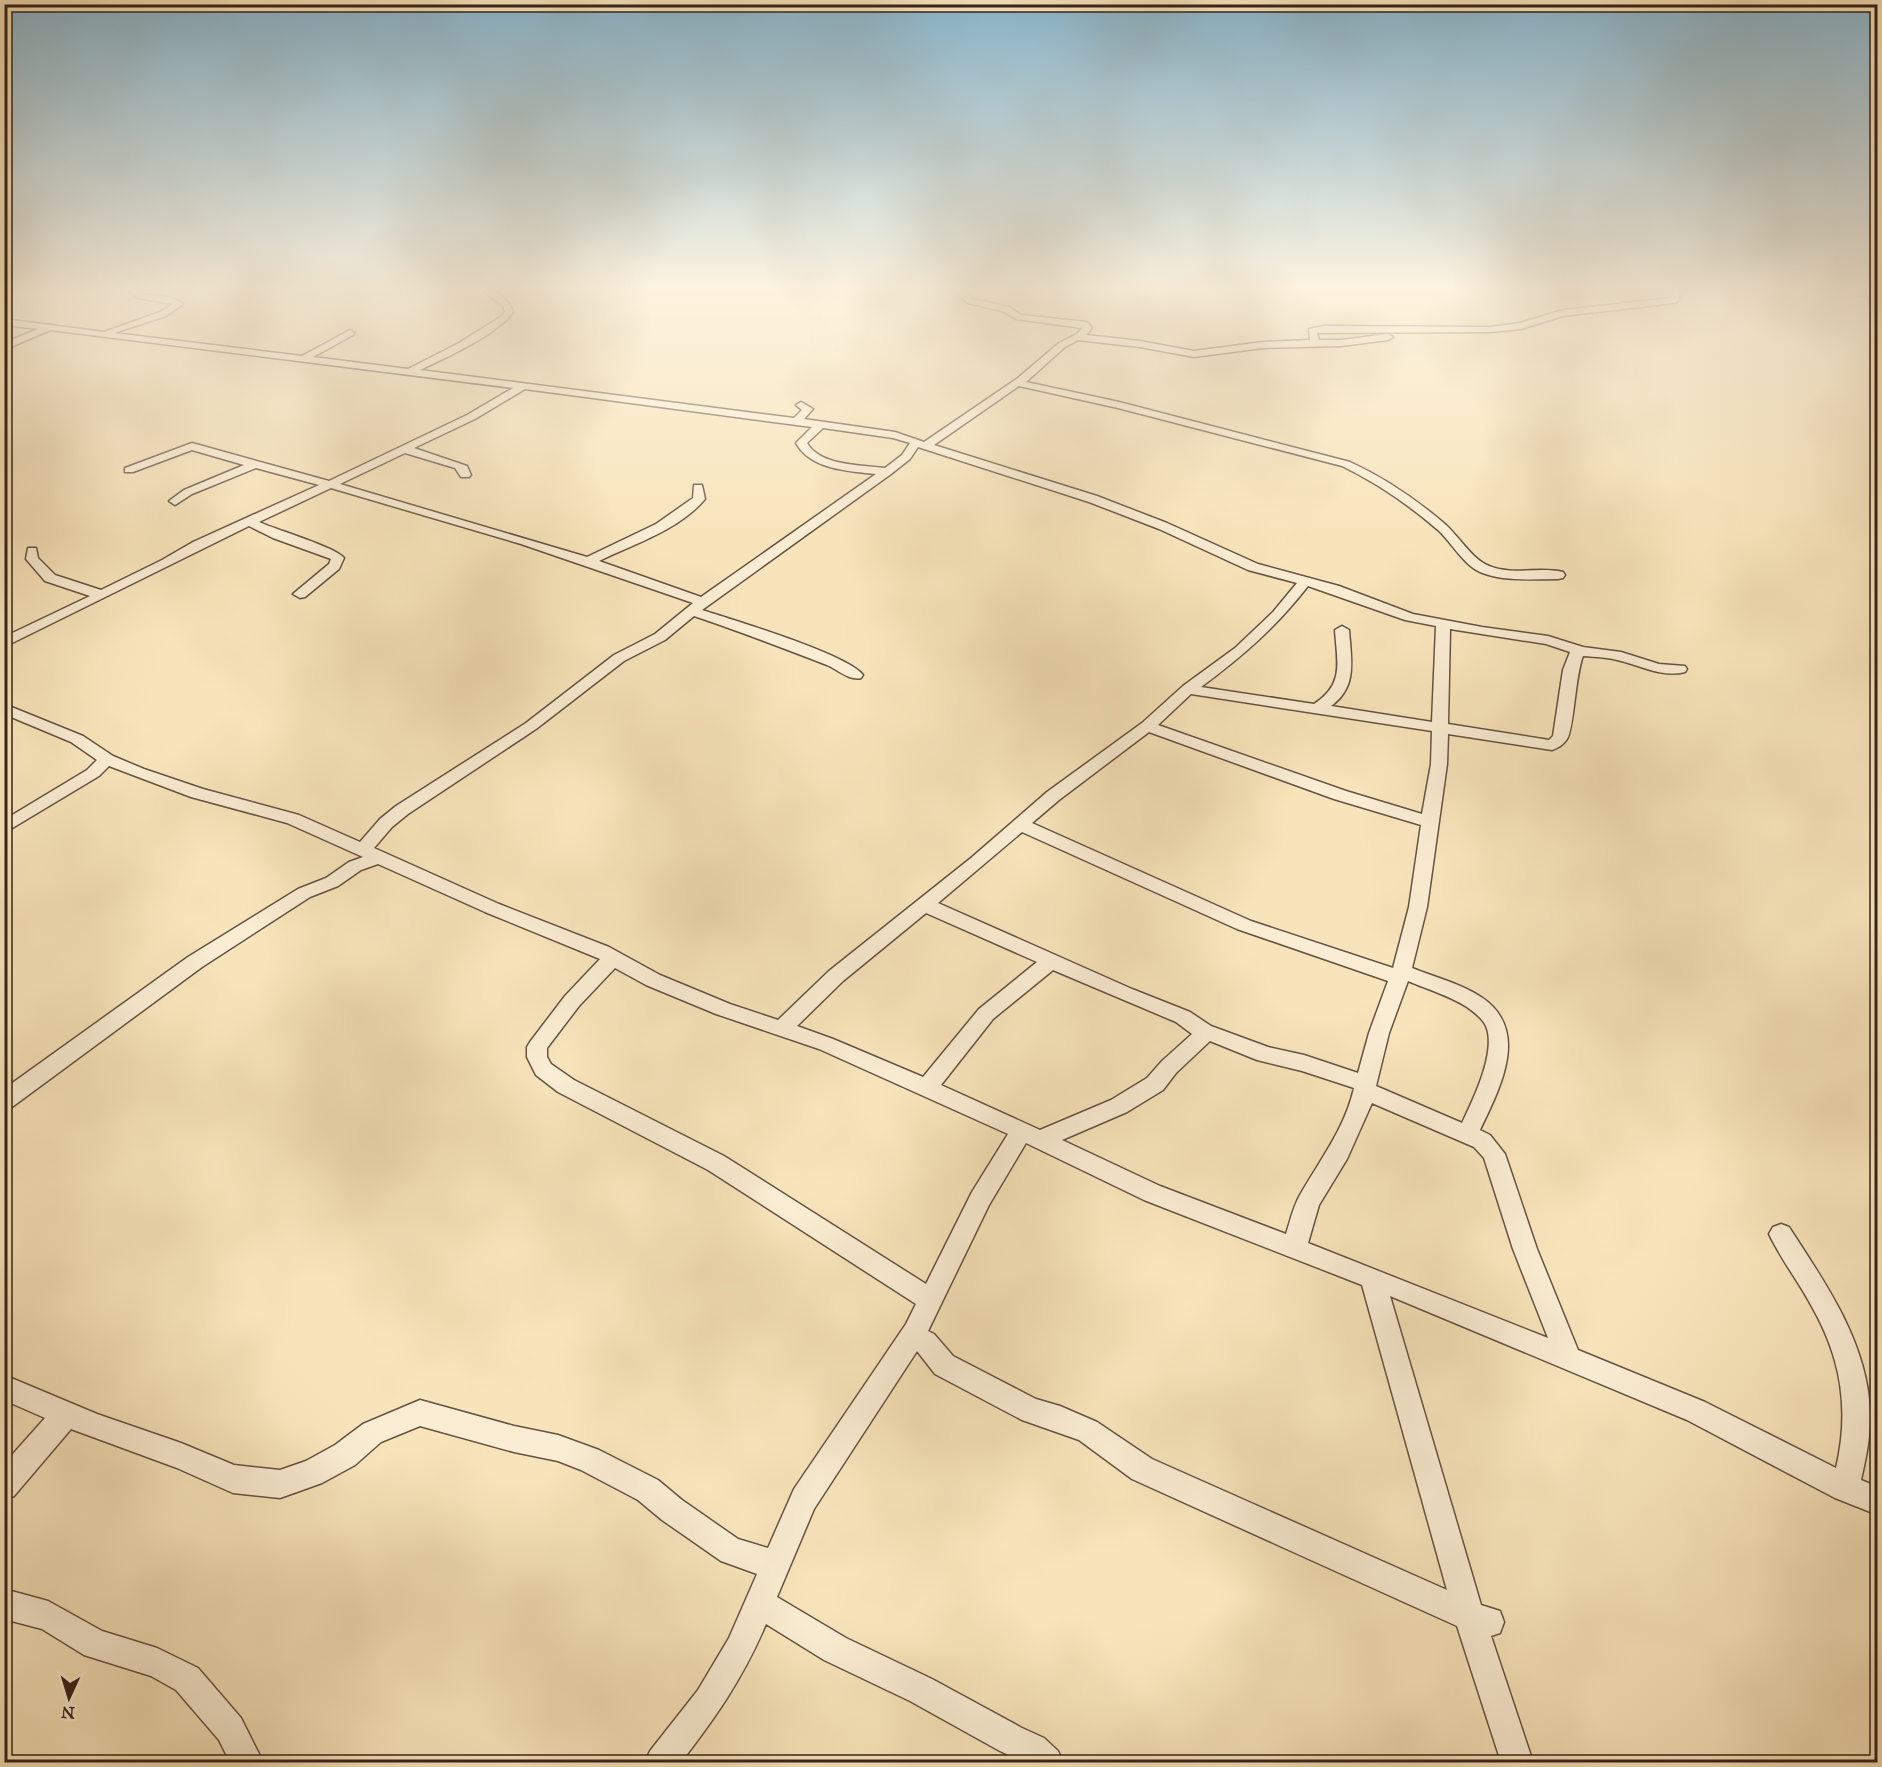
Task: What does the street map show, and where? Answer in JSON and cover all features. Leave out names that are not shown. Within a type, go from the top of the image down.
[{"type":"street","points":[[398,370],[797,420],[895,435],[1094,499],[1154,522],[1253,567],[1334,589],[1410,617],[1548,640],[1578,650],[1621,656],[1658,668],[1680,669]]},
{"type":"street","points":[[4,1101],[195,962],[288,902],[332,882],[355,866],[369,854],[386,823],[402,810],[531,726],[619,658],[660,637],[698,607],[887,472],[921,444],[1017,383],[1032,370]]},
{"type":"street","points":[[1017,383],[1130,407],[1346,464],[1370,474],[1431,519],[1454,538],[1473,562],[1484,569],[1496,573],[1558,575]]},
{"type":"street","points":[[4,643],[197,545],[331,485],[404,449],[501,401],[522,387]]},
{"type":"street","points":[[797,420],[808,409],[801,405]]},
{"type":"street","points":[[821,424],[801,443],[802,449],[809,455],[832,463],[887,472]]},
{"type":"street","points":[[129,470],[192,446],[418,508],[588,562],[856,675]]},
{"type":"street","points":[[404,449],[459,466],[463,468],[465,475]]},
{"type":"street","points":[[175,501],[188,492],[255,464]]},
{"type":"street","points":[[588,562],[653,530],[684,511],[699,499],[698,487]]},
{"type":"street","points":[[250,522],[276,535],[333,554],[338,558],[334,566],[300,594]]},
{"type":"street","points":[[32,551],[32,559],[50,578],[102,595]]},
{"type":"street","points":[[781,1029],[836,976],[925,905],[1053,795],[1147,726],[1188,688],[1240,651],[1266,628],[1305,581]]},
{"type":"street","points":[[1294,1248],[1308,1202],[1339,1153],[1360,1108],[1379,1033],[1401,974],[1418,907],[1438,764],[1443,624]]},
{"type":"street","points":[[1317,709],[1328,702],[1343,685],[1345,674],[1342,630]]},
{"type":"street","points":[[1188,688],[1552,745],[1561,736],[1570,670],[1578,650]]},
{"type":"street","points":[[6,710],[77,739],[107,759],[196,793],[293,819],[369,854],[613,958],[653,980],[723,1009],[826,1044],[1031,1135],[1152,1193],[1372,1278],[1696,1411],[1845,1488],[1878,1501]]},
{"type":"street","points":[[1147,726],[1340,795],[1429,822]]},
{"type":"street","points":[[4,828],[93,772],[107,759]]},
{"type":"street","points":[[1020,825],[1245,925],[1401,974],[1473,1001],[1489,1014],[1497,1027],[1500,1044],[1486,1096],[1467,1134]]},
{"type":"street","points":[[925,905],[1183,1017],[1206,1033],[1227,1038],[1264,1054],[1304,1064],[1365,1087],[1482,1141],[1494,1154],[1525,1249],[1569,1359]]},
{"type":"street","points":[[613,958],[572,1001],[537,1047],[537,1057],[543,1069],[566,1086],[716,1163],[930,1300]]},
{"type":"street","points":[[926,1089],[986,1014],[1051,961]]},
{"type":"street","points":[[661,1762],[709,1701],[740,1649],[804,1499],[912,1337],[980,1199],[1031,1135],[1071,1128],[1119,1106],[1155,1084],[1169,1067],[1206,1033]]},
{"type":"street","points":[[1780,1233],[1839,1329],[1850,1358],[1856,1392],[1855,1454],[1845,1488]]},
{"type":"street","points":[[1372,1278],[1479,1619],[1517,1762]]},
{"type":"street","points":[[912,1337],[925,1342],[944,1365],[1031,1411],[1060,1419],[1088,1431],[1151,1474],[1196,1496],[1479,1619]]},
{"type":"street","points":[[4,1387],[66,1414],[181,1456],[233,1479],[280,1484],[312,1473],[345,1455],[372,1433],[420,1413],[514,1439],[558,1448],[589,1460],[648,1490],[707,1537],[731,1551],[776,1565]]},
{"type":"street","points":[[4,1486],[66,1414]]},
{"type":"street","points":[[759,1603],[835,1649],[921,1690],[1011,1740],[1033,1749],[1047,1762]]},
{"type":"street","points":[[4,1604],[48,1616],[95,1644],[157,1663],[187,1679],[230,1729],[247,1762]]}]
